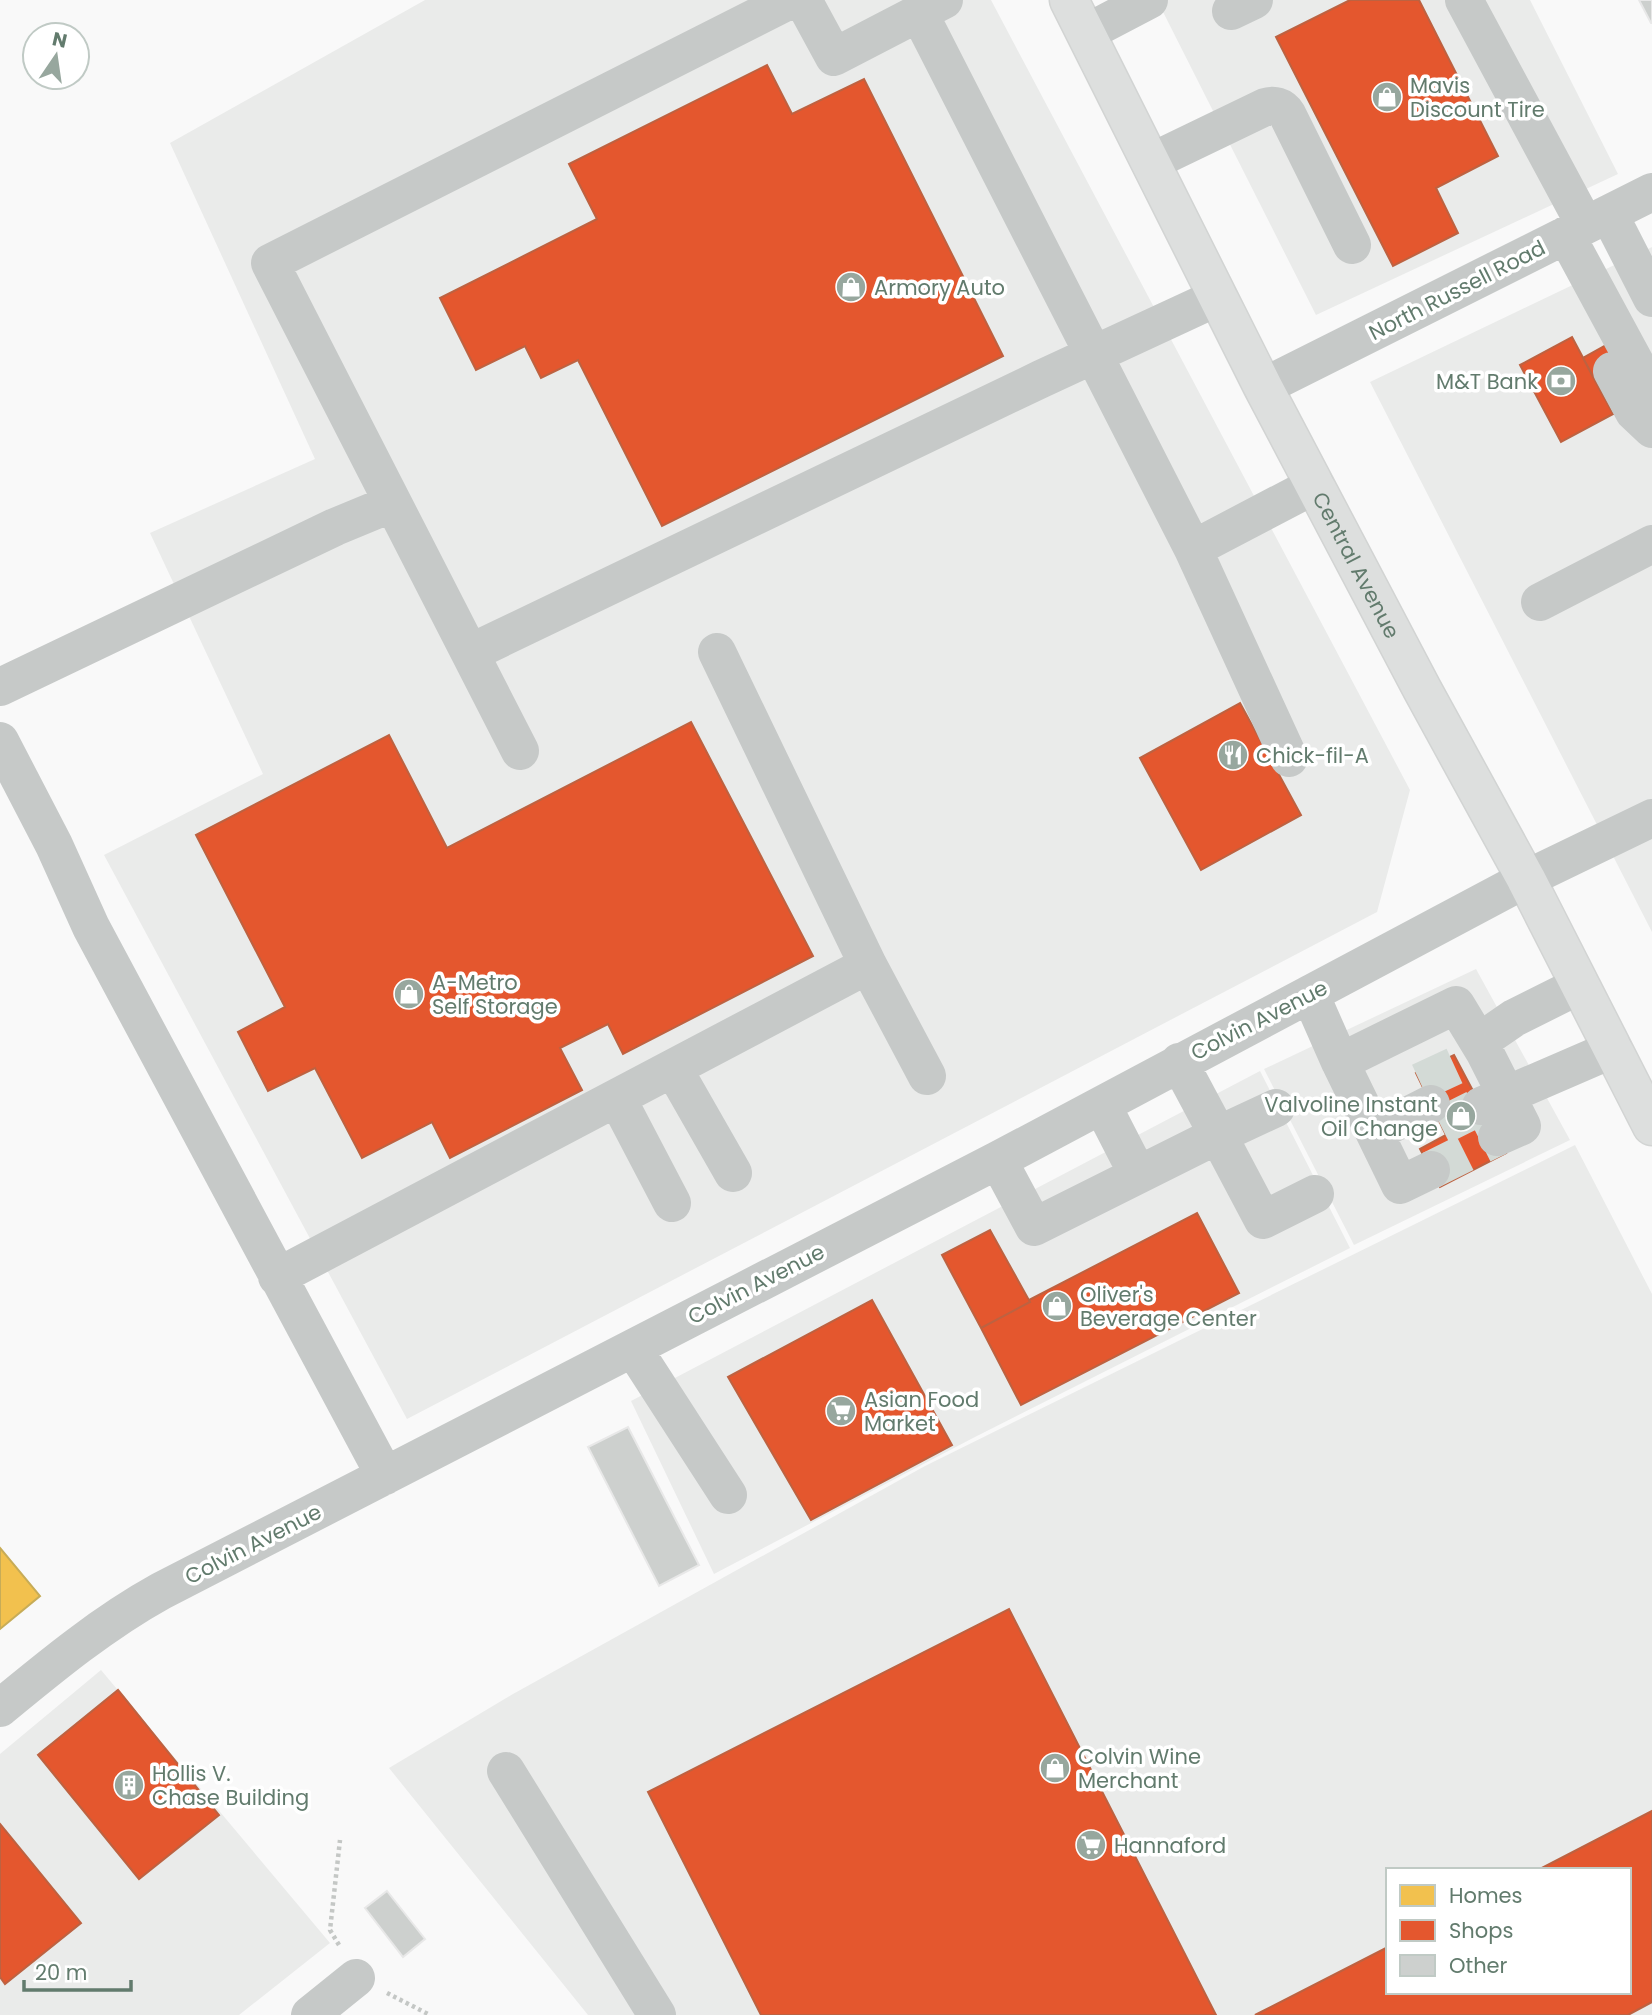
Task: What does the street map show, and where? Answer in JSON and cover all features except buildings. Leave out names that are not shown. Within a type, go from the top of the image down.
[{"type":"main road","name":"Central Avenue","points":[[1078,17],[1263,387],[1422,689],[1526,879],[1613,1049],[1649,1112]]},
{"type":"street","points":[[520,751],[270,263],[790,0]]},
{"type":"street","points":[[803,0],[834,57],[931,7],[1094,356],[1193,549],[1289,758]]},
{"type":"street","points":[[1078,17],[1149,0]]},
{"type":"street","points":[[1464,0],[1587,225],[1652,298]]},
{"type":"street","points":[[1150,162],[1265,107],[1280,107],[1287,114],[1352,245]]},
{"type":"street","name":"North Russell Road","points":[[1263,387],[1652,192]]},
{"type":"street","points":[[1587,225],[1586,272],[1592,332],[1634,412],[1652,429]]},
{"type":"street","points":[[1586,272],[1652,394]]},
{"type":"street","points":[[470,653],[1218,297]]},
{"type":"street","points":[[1193,549],[1315,485]]},
{"type":"street","points":[[0,687],[335,527],[393,503]]},
{"type":"street","points":[[1540,602],[1652,544]]},
{"type":"street","points":[[717,652],[868,965],[927,1076]]},
{"type":"street","points":[[0,741],[54,845],[91,927],[384,1476]]},
{"type":"street","name":"Colvin Avenue","points":[[0,1708],[72,1651],[137,1605],[998,1160],[1526,879],[1652,818]]},
{"type":"street","points":[[277,1277],[868,965]]},
{"type":"street","points":[[1484,1082],[1514,1018],[1580,985]]},
{"type":"street","points":[[1310,994],[1340,1062],[1391,1149],[1430,1104]]},
{"type":"street","points":[[1340,1062],[1456,1005],[1484,1082]]},
{"type":"street","points":[[1484,1082],[1613,1049]]},
{"type":"street","points":[[1180,1062],[1263,1220],[1315,1194]]},
{"type":"street","points":[[673,1068],[733,1172]]},
{"type":"street","points":[[617,1098],[672,1203]]},
{"type":"street","points":[[1102,1105],[1138,1175]]},
{"type":"street","points":[[998,1160],[1034,1227],[1276,1108]]},
{"type":"street","points":[[633,1348],[728,1495]]},
{"type":"street","points":[[506,1771],[657,2015]]},
{"type":"street","points":[[310,2015],[356,1978]]},
{"type":"shaded area","points":[[425,0],[991,0],[1410,790],[1377,912],[407,1419],[104,855],[263,774],[150,533],[315,459],[170,143]]},
{"type":"shaded area","points":[[1157,0],[1530,0],[1618,174],[1316,315]]},
{"type":"shaded area","points":[[1652,247],[1652,932],[1370,382]]},
{"type":"shaded area","points":[[1476,969],[1570,1140],[1354,1245],[1264,1069]]},
{"type":"shaded area","points":[[1260,1071],[1350,1248],[973,1438],[714,1574],[631,1401]]},
{"type":"shaded area","points":[[1575,1145],[1652,1294],[1652,2015],[588,2015],[389,1768],[513,1694],[925,1466]]},
{"type":"shaded area","points":[[101,1670],[330,1943],[239,2015],[0,2015],[0,1754]]},
{"type":"tunnel","points":[[1420,1082],[1459,1064]]},
{"type":"tunnel","points":[[1441,1126],[1481,1106]]},
{"type":"tunnel","points":[[1431,1170],[1497,1137]]},
{"type":"place","name":"Mavis Discount Tire","points":[[1387,97]]},
{"type":"place","name":"Armory Auto","points":[[851,287]]},
{"type":"place","name":"M&T Bank","points":[[1561,381]]},
{"type":"place","name":"Chick-fil-A","points":[[1233,755]]},
{"type":"place","name":"A-Metro Self Storage","points":[[409,994]]},
{"type":"place","name":"Valvoline Instant Oil Change","points":[[1461,1116]]},
{"type":"place","name":"Oliver's Beverage Center","points":[[1057,1306]]},
{"type":"place","name":"Asian Food Market","points":[[841,1411]]},
{"type":"place","name":"Colvin Wine Merchant","points":[[1055,1768]]},
{"type":"place","name":"Hollis V. Chase Building","points":[[129,1785]]},
{"type":"place","name":"Hannaford","points":[[1091,1845]]}]
